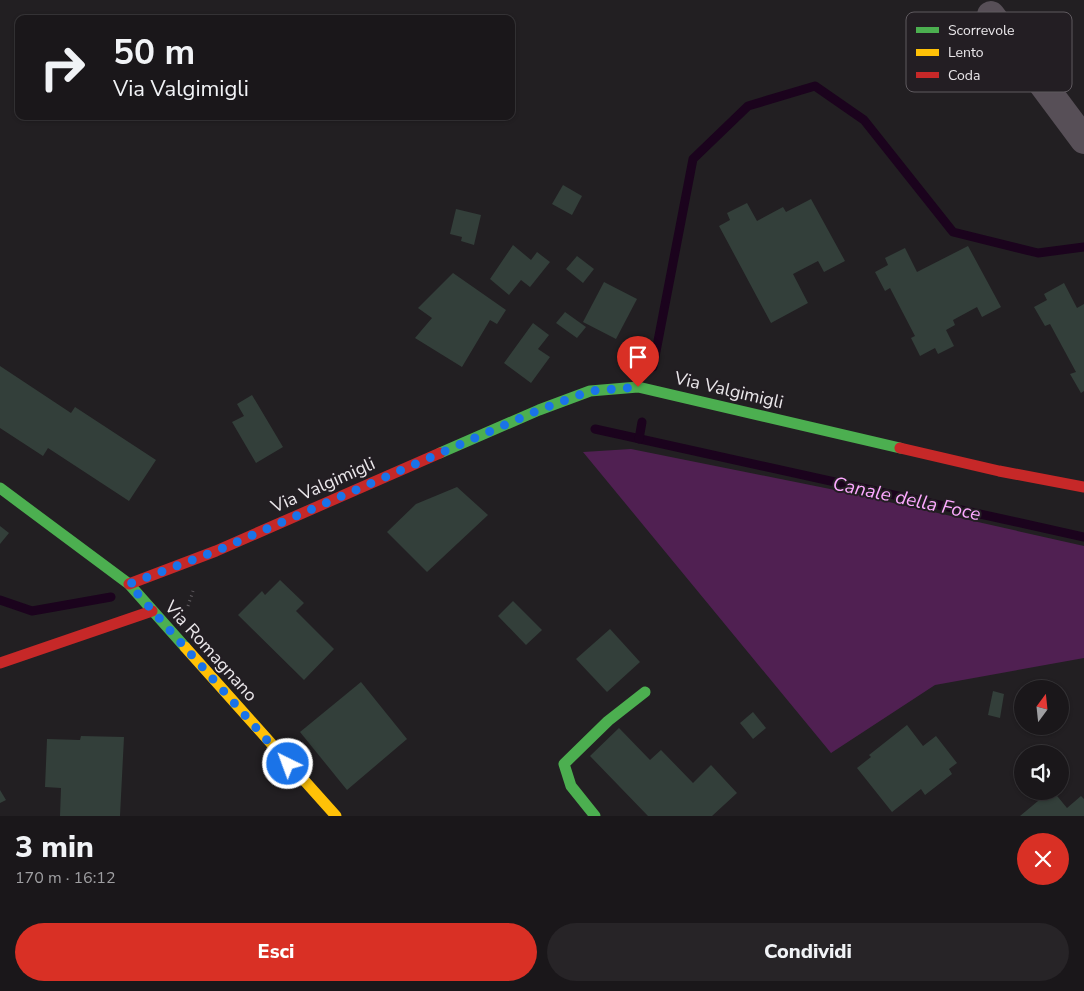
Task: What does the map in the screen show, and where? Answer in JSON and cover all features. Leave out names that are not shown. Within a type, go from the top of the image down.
[{"type":"street","points":[[1048,92],[1084,140]]},
{"type":"street","name":"Via Valgimigli","points":[[129,584],[216,551],[539,410],[590,391],[604,389],[638,387],[990,468],[1084,487]]},
{"type":"street","name":"Via Romagnano","points":[[0,488],[129,584],[321,808],[336,816]]},
{"type":"street","points":[[0,663],[152,611]]},
{"type":"street","points":[[595,816],[581,800],[565,775],[564,764],[608,721],[645,692]]},
{"type":"path","points":[[175,637],[186,628],[192,592],[197,588]]},
{"type":"shaded area","points":[[631,449],[840,491],[1084,546],[1084,658],[935,685],[831,753],[583,452]]},
{"type":"building","points":[[563,185],[582,196],[572,215],[552,204]]},
{"type":"building","points":[[811,199],[845,261],[824,272],[818,261],[793,274],[808,303],[771,323],[719,226],[730,220],[727,213],[747,203],[757,221],[783,207],[786,212]]},
{"type":"building","points":[[456,209],[481,215],[474,245],[461,241],[462,237],[450,234]]},
{"type":"building","points":[[513,245],[531,260],[537,252],[550,262],[530,287],[521,280],[509,295],[490,279]]},
{"type":"building","points":[[968,246],[1001,307],[982,317],[977,307],[953,320],[955,325],[946,330],[954,346],[938,354],[935,348],[920,356],[911,338],[915,336],[890,288],[885,291],[875,272],[888,265],[885,258],[905,248],[917,272]]},
{"type":"building","points":[[577,256],[594,269],[583,283],[566,269]]},
{"type":"building","points":[[453,273],[506,310],[497,324],[490,320],[462,367],[415,338],[432,318],[418,308]]},
{"type":"building","points":[[604,282],[637,299],[616,339],[583,322]]},
{"type":"building","points":[[1064,283],[1077,308],[1084,304],[1084,391],[1081,393],[1070,374],[1076,372],[1050,324],[1045,326],[1034,307],[1047,300],[1044,294]]},
{"type":"building","points":[[565,312],[586,327],[577,338],[556,323]]},
{"type":"building","points":[[533,323],[549,335],[538,349],[550,357],[531,383],[504,363]]},
{"type":"building","points":[[0,366],[71,413],[75,407],[156,460],[129,501],[48,448],[43,456],[0,428]]},
{"type":"building","points":[[252,395],[283,447],[256,463],[232,422],[244,416],[237,404]]},
{"type":"building","points":[[457,487],[488,515],[427,572],[387,532],[416,504]]},
{"type":"building","points":[[0,526],[9,533],[0,544]]},
{"type":"building","points":[[280,580],[304,603],[296,611],[334,649],[304,680],[238,615],[262,591],[265,595]]},
{"type":"building","points":[[513,601],[542,630],[526,645],[498,616]]},
{"type":"building","points":[[610,629],[640,662],[607,692],[576,659]]},
{"type":"building","points":[[361,682],[407,739],[347,790],[300,732]]},
{"type":"building","points":[[993,691],[1004,694],[1000,718],[988,715]]},
{"type":"building","points":[[753,712],[766,728],[753,739],[740,723]]},
{"type":"building","points":[[907,725],[923,746],[936,736],[957,763],[949,769],[952,774],[925,795],[921,789],[892,812],[857,768],[871,757],[869,755]]},
{"type":"building","points":[[619,728],[650,760],[661,750],[693,783],[711,765],[737,793],[712,816],[648,816],[590,756]]},
{"type":"building","points":[[81,736],[124,737],[120,816],[60,816],[61,788],[45,787],[47,739],[80,740]]},
{"type":"building","points":[[0,790],[6,800],[0,803]]},
{"type":"building","points":[[1081,796],[1084,799],[1084,816],[1020,816],[1039,800],[1060,800],[1067,808]]},
{"type":"waterway","points":[[653,367],[693,159],[748,106],[815,86],[864,120],[953,232],[1038,253],[1084,247]]},
{"type":"waterway","points":[[639,439],[642,422]]},
{"type":"waterway","name":"Canale della Foce","points":[[595,429],[1084,537]]},
{"type":"waterway","points":[[0,600],[32,611],[111,597]]},
{"type":"traffic: fast","points":[[440,453],[539,410],[590,391],[638,387],[900,448]]},
{"type":"traffic: fast","points":[[0,488],[129,584],[185,647]]},
{"type":"traffic: fast","points":[[595,816],[571,786],[564,764],[608,721],[645,692]]},
{"type":"traffic: slow","points":[[185,647],[336,816]]},
{"type":"traffic: jam","points":[[900,448],[999,471],[1084,487]]},
{"type":"traffic: jam","points":[[129,584],[216,551],[440,453]]},
{"type":"traffic: jam","points":[[0,663],[152,611]]},
{"type":"route","points":[[288,764],[129,584],[216,551],[539,410],[590,391],[638,387]]}]
